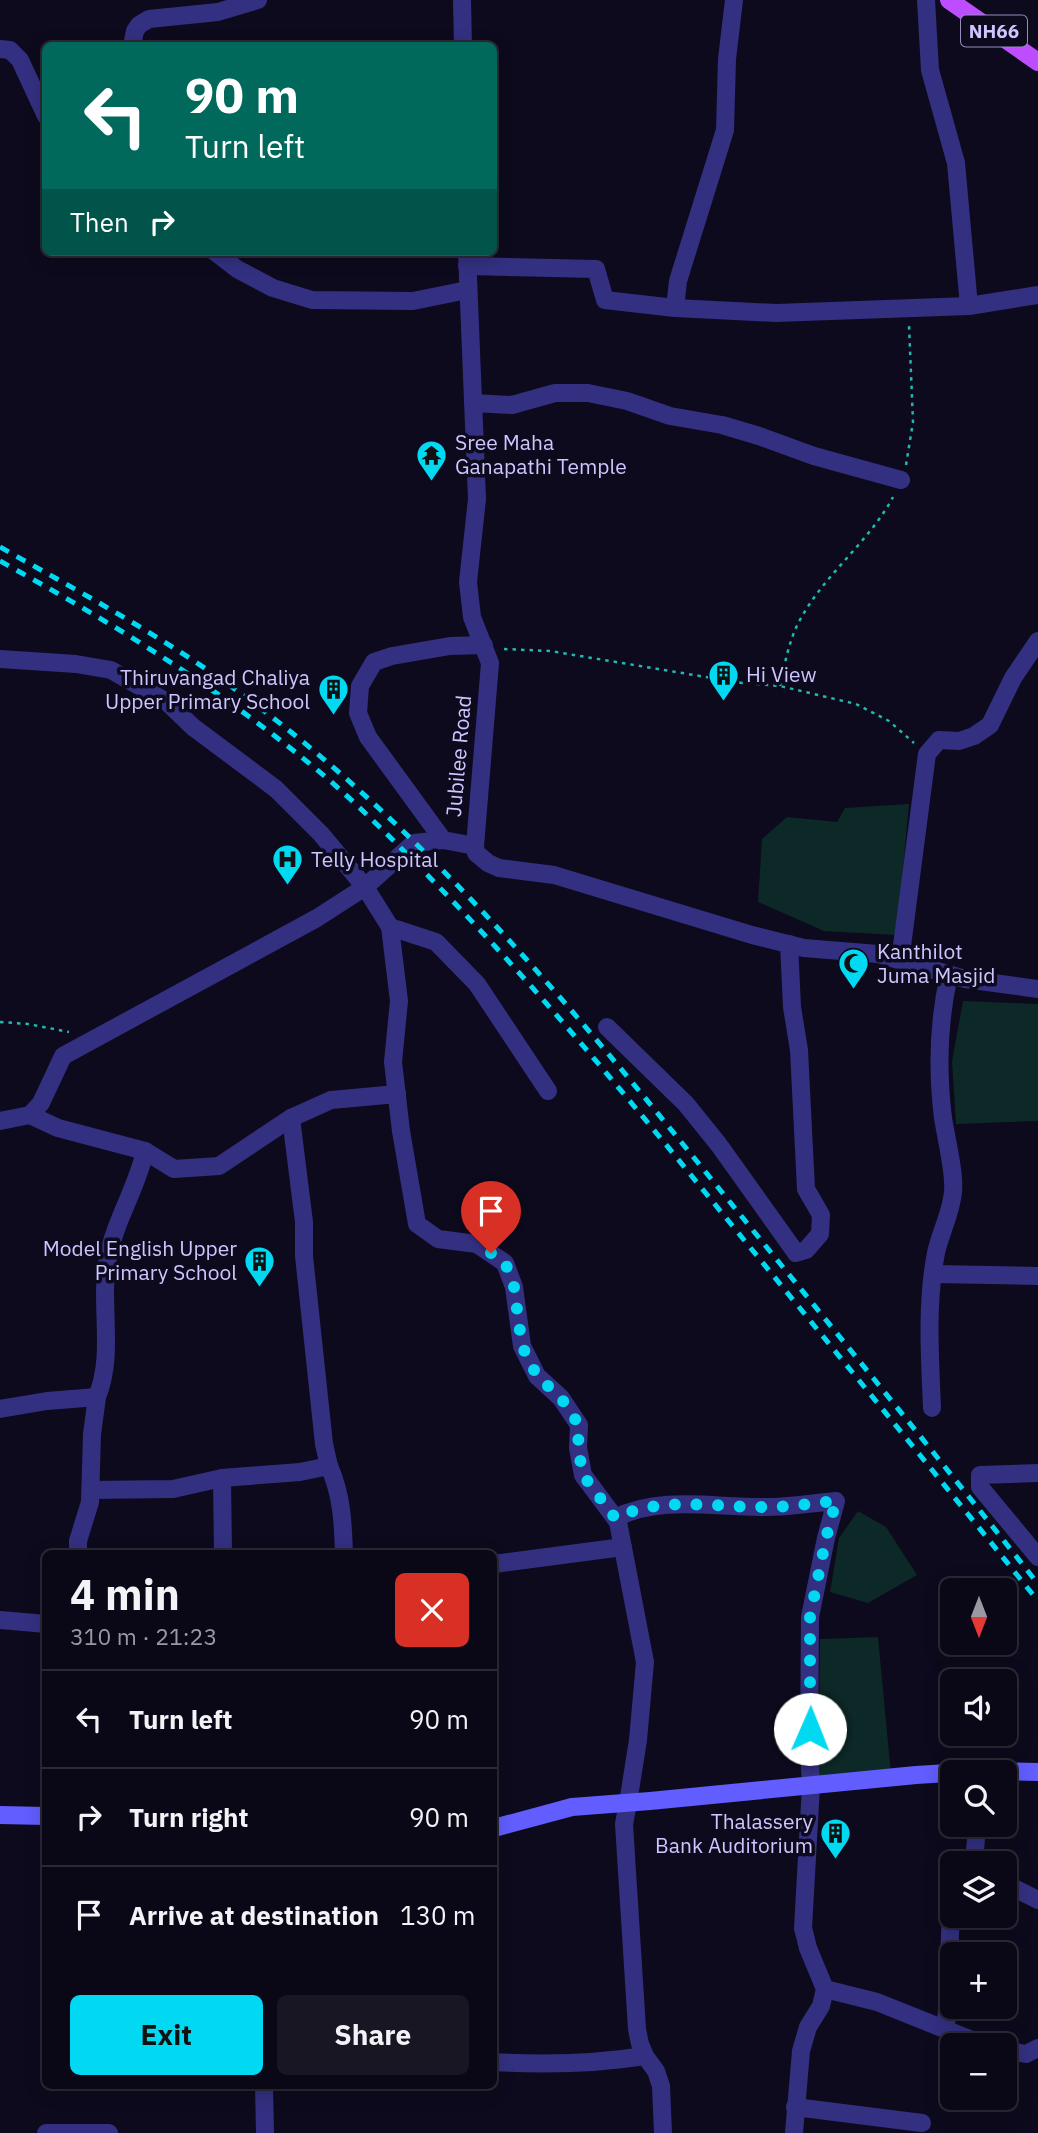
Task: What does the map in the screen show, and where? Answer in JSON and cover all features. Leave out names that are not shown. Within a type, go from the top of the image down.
[{"type":"main road","name":"NH66","points":[[949,0],[1038,62]]},
{"type":"main road","points":[[1017,1772],[1038,1772]]},
{"type":"main road","points":[[497,1827],[572,1807],[940,1775]]},
{"type":"main road","points":[[0,1815],[42,1816]]},
{"type":"street","points":[[133,42],[139,25],[149,19],[218,12],[258,0]]},
{"type":"street","points":[[462,0],[463,42]]},
{"type":"street","points":[[676,308],[678,281],[725,130],[727,59],[734,0]]},
{"type":"street","points":[[926,0],[930,70],[956,163],[970,306]]},
{"type":"street","points":[[0,49],[10,50],[20,60],[42,107]]},
{"type":"street","points":[[220,256],[237,269],[273,288],[312,300],[413,301],[467,290]]},
{"type":"street","points":[[467,259],[596,269],[604,300],[676,308],[776,313],[970,306],[1038,295]]},
{"type":"street","name":"Jubilee Road","points":[[467,259],[477,499],[468,582],[472,617],[490,663],[476,853],[499,868],[554,875],[645,904],[804,948],[878,954],[965,979],[1038,989]]},
{"type":"street","points":[[473,403],[512,405],[555,393],[588,393],[626,401],[670,416],[722,425],[814,456],[901,480]]},
{"type":"street","points":[[900,961],[927,754],[939,740],[959,741],[990,726],[1013,678],[1038,640]]},
{"type":"street","points":[[443,840],[368,737],[358,713],[360,686],[374,662],[392,656],[450,646],[484,645]]},
{"type":"street","points":[[0,659],[76,664],[111,670],[167,702],[193,727],[276,789],[321,834],[365,887],[390,927],[399,1001],[393,1062],[417,1224],[438,1238],[477,1244],[505,1262],[514,1287],[522,1346],[537,1376],[561,1398],[579,1425],[578,1448],[583,1475],[618,1522],[645,1662],[638,1740],[624,1824],[633,1932],[633,1971],[638,2029],[645,2056],[656,2071],[661,2086],[663,2133]]},
{"type":"street","points":[[0,1121],[30,1115],[41,1103],[63,1056],[317,918],[365,887],[414,843],[443,840],[475,846]]},
{"type":"street","points":[[390,927],[436,942],[477,984],[548,1091]]},
{"type":"street","points":[[607,1027],[686,1104],[796,1253],[806,1250],[820,1234],[821,1215],[806,1189],[799,1050],[792,1007],[789,944]]},
{"type":"street","points":[[932,1408],[929,1353],[936,1252],[947,1220],[953,1189],[940,1092],[938,1037],[949,975]]},
{"type":"street","points":[[30,1115],[58,1128],[145,1151],[174,1169],[219,1166],[291,1118],[331,1100],[397,1094]]},
{"type":"street","points":[[291,1118],[304,1222],[304,1255],[322,1431],[343,1516],[344,1550]]},
{"type":"street","points":[[78,1550],[78,1541],[90,1502],[92,1434],[97,1397],[103,1383],[107,1345],[104,1290],[108,1256],[120,1215],[141,1170],[145,1151]]},
{"type":"street","points":[[934,1274],[1038,1276]]},
{"type":"street","points":[[0,1409],[47,1401],[97,1397]]},
{"type":"street","points":[[91,1490],[173,1489],[222,1478],[300,1472],[329,1466]]},
{"type":"street","points":[[1038,1473],[980,1475],[980,1487],[1038,1557]]},
{"type":"street","points":[[222,1478],[223,1550]]},
{"type":"street","points":[[615,1518],[632,1510],[696,1503],[761,1507],[836,1501],[823,1549],[810,1617],[811,1786],[803,1928],[825,1989],[821,2006],[808,2027],[802,2051],[794,2133]]},
{"type":"street","points":[[497,1564],[623,1546]]},
{"type":"street","points":[[0,1620],[42,1623]]},
{"type":"street","points":[[1017,1890],[1038,1900]]},
{"type":"street","points":[[946,2029],[950,1928]]},
{"type":"street","points":[[825,1989],[877,2002],[956,2033]]},
{"type":"street","points":[[1017,2052],[1026,2054],[1038,2048]]},
{"type":"street","points":[[497,2062],[607,2062],[645,2056]]},
{"type":"street","points":[[264,2089],[265,2133]]},
{"type":"street","points":[[795,2107],[922,2123]]},
{"type":"street","points":[[46,2133],[109,2133]]},
{"type":"path","points":[[780,686],[788,651],[800,619],[825,583],[882,517],[901,480],[913,422],[908,308]]},
{"type":"path","points":[[484,645],[509,650],[550,650],[742,683],[780,686],[856,704],[889,722],[927,754]]},
{"type":"path","points":[[0,1022],[69,1032]]},
{"type":"green space","points":[[909,804],[897,935],[824,931],[758,902],[762,839],[787,817],[837,822],[845,808]]},
{"type":"green space","points":[[963,1001],[1038,1004],[1038,1121],[956,1124],[952,1061]]},
{"type":"green space","points":[[858,1511],[886,1527],[917,1575],[868,1603],[830,1592],[839,1538]]},
{"type":"green space","points":[[878,1637],[891,1774],[818,1780],[820,1639]]},
{"type":"railway","points":[[0,547],[132,622],[228,684],[325,760],[448,876],[507,938],[618,1065],[1038,1584]]},
{"type":"railway","points":[[0,561],[128,635],[210,689],[328,779],[399,846],[509,962],[608,1075],[1038,1601]]},
{"type":"place","name":"Sree Maha Ganapathi Temple","points":[[432,482]]},
{"type":"place","name":"Hi View","points":[[723,702]]},
{"type":"place","name":"Thiruvangad Chaliya Upper Primary School","points":[[333,717]]},
{"type":"place","name":"Telly Hospital","points":[[288,887]]},
{"type":"place","name":"Kanthilot Juma Masjid","points":[[854,991]]},
{"type":"place","name":"Model English Upper Primary School","points":[[260,1288]]},
{"type":"place","name":"Thalassery Bank Auditorium","points":[[836,1861]]},
{"type":"route","points":[[491,1253],[505,1262],[514,1287],[522,1346],[537,1376],[561,1398],[579,1425],[578,1448],[583,1475],[615,1518],[632,1510],[696,1503],[761,1507],[836,1501],[810,1617],[810,1729]]}]
